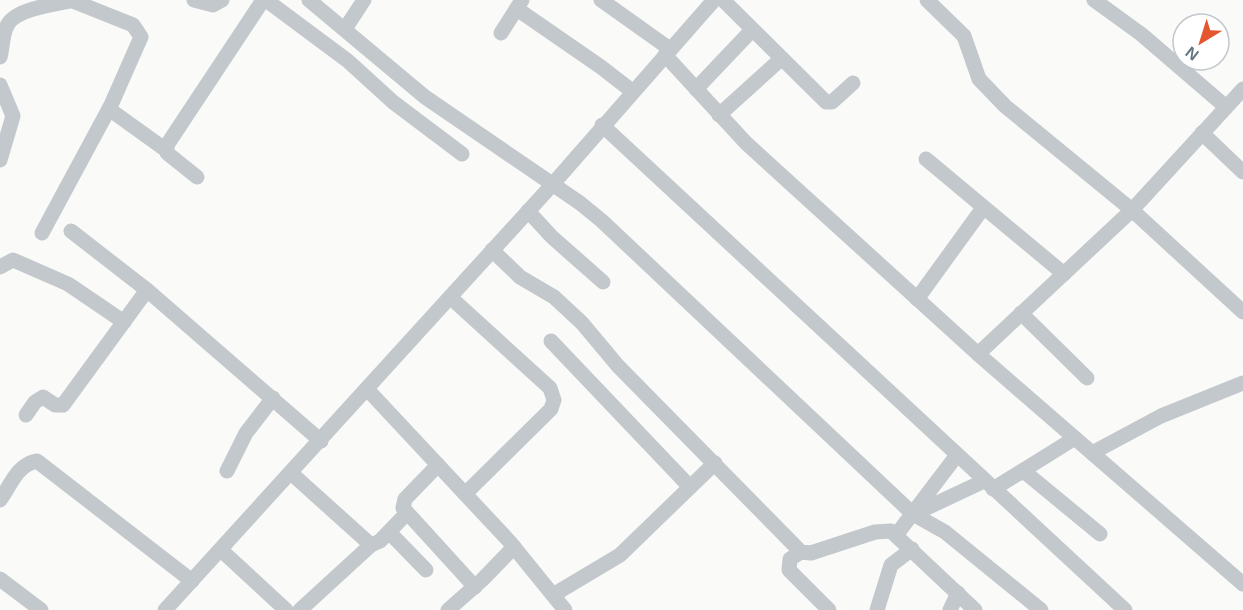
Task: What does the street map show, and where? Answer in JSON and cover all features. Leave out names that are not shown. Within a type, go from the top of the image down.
[{"type":"street","points":[[0,57],[7,25],[16,17],[56,3],[74,0],[133,25],[140,32],[141,42],[42,233]]},
{"type":"street","points":[[194,0],[213,4],[222,0]]},
{"type":"street","points":[[166,150],[265,0],[343,57],[393,102],[462,154]]},
{"type":"street","points":[[309,0],[425,97],[580,203],[914,514],[945,532],[1041,610]]},
{"type":"street","points":[[345,28],[364,0]]},
{"type":"street","points":[[601,0],[667,52],[696,89],[746,142],[917,299],[1243,584]]},
{"type":"street","points":[[165,610],[552,185],[602,125],[714,0]]},
{"type":"street","points":[[723,0],[826,102],[832,102],[853,83]]},
{"type":"street","points":[[927,0],[964,36],[979,79],[1005,106],[1132,210],[1243,312]]},
{"type":"street","points":[[1094,0],[1141,34],[1226,107]]},
{"type":"street","points":[[501,33],[520,5],[632,91]]},
{"type":"street","points":[[696,89],[752,30]]},
{"type":"street","points":[[719,115],[781,59]]},
{"type":"street","points":[[0,85],[13,116],[0,160]]},
{"type":"street","points":[[978,354],[1132,210],[1243,89]]},
{"type":"street","points":[[108,109],[166,150],[197,177]]},
{"type":"street","points":[[602,125],[1125,610]]},
{"type":"street","points":[[1202,133],[1243,172]]},
{"type":"street","points":[[926,159],[1064,274]]},
{"type":"street","points":[[917,299],[983,208]]},
{"type":"street","points":[[528,211],[552,237],[603,282]]},
{"type":"street","points":[[71,231],[147,290],[321,441]]},
{"type":"street","points":[[492,250],[520,277],[554,297],[572,313],[618,366],[716,463],[801,552],[811,553],[884,530],[897,534],[975,610]]},
{"type":"street","points":[[4,259],[68,284],[124,322]]},
{"type":"street","points":[[26,415],[35,402],[43,397],[55,405],[63,405],[147,290]]},
{"type":"street","points":[[450,297],[550,388],[554,400],[551,409],[465,494]]},
{"type":"street","points":[[1021,313],[1087,378]]},
{"type":"street","points":[[551,341],[690,487]]},
{"type":"street","points":[[1092,453],[1161,416],[1243,383]]},
{"type":"street","points":[[367,389],[514,547],[564,610]]},
{"type":"street","points":[[226,471],[246,433],[273,398]]},
{"type":"street","points":[[914,514],[1019,473],[1075,438]]},
{"type":"street","points":[[897,534],[957,455]]},
{"type":"street","points":[[0,501],[12,480],[25,466],[34,461],[40,463],[192,581]]},
{"type":"street","points":[[553,595],[620,555],[716,463]]},
{"type":"street","points":[[438,465],[405,499],[403,508],[406,514],[475,587]]},
{"type":"street","points":[[291,473],[370,545]]},
{"type":"street","points":[[1019,473],[1026,473],[1100,534]]},
{"type":"street","points":[[300,610],[370,545],[375,545],[406,514]]},
{"type":"street","points":[[389,532],[426,570]]},
{"type":"street","points":[[448,610],[475,587],[514,547]]},
{"type":"street","points":[[877,610],[891,565],[912,549]]},
{"type":"street","points":[[221,550],[286,610]]},
{"type":"street","points":[[801,552],[790,560],[789,570],[830,610]]},
{"type":"street","points":[[0,579],[41,610]]},
{"type":"street","points":[[950,610],[958,593]]}]
